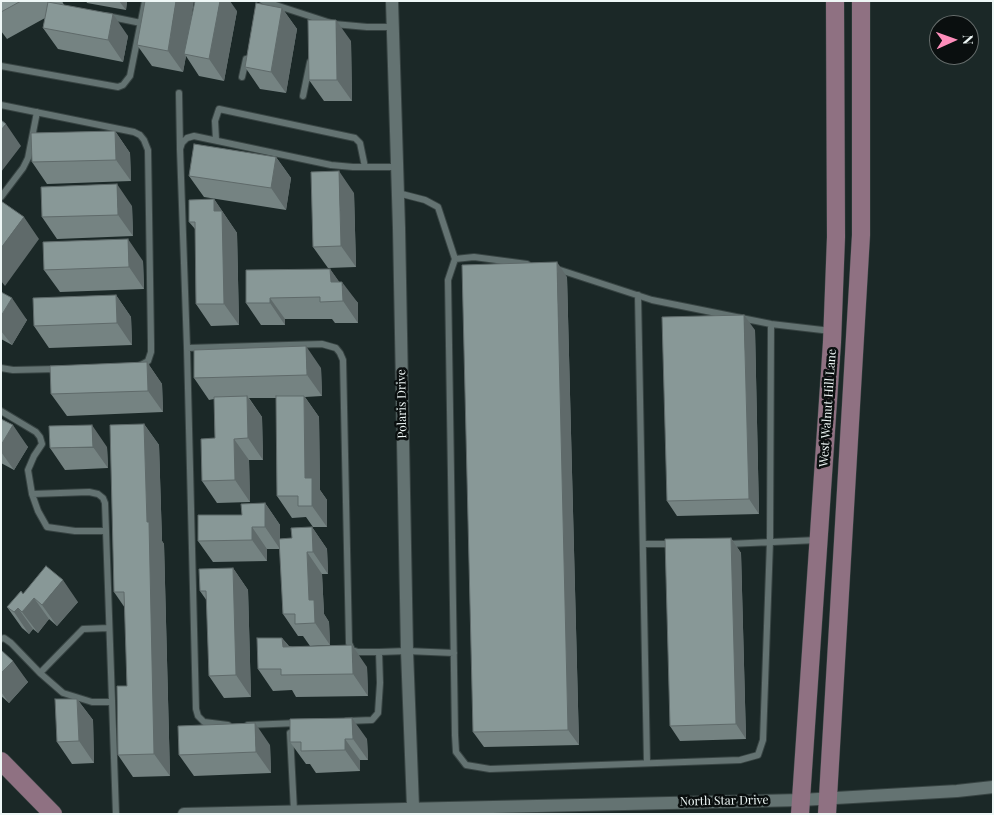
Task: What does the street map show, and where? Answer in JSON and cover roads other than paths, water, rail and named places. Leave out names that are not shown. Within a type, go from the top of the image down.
[{"type":"main road","name":"West Walnut Hill Lane","points":[[800,807],[832,331],[836,237],[835,1]]},
{"type":"main road","name":"West Walnut Hill Lane","points":[[827,806],[861,235],[861,1]]},
{"type":"main road","points":[[832,331],[856,333]]},
{"type":"main road","points":[[819,540],[843,542]]},
{"type":"main road","points":[[1,761],[53,814]]},
{"type":"street","name":"Polaris Drive","points":[[392,1],[398,193],[407,651],[413,807]]},
{"type":"street","name":"North Star Drive","points":[[184,814],[413,807],[660,805],[800,807],[827,806],[993,787]]},
{"type":"lane","points":[[1,66],[118,87],[126,82],[130,76],[145,1]]},
{"type":"lane","points":[[257,11],[259,1]]},
{"type":"lane","points":[[263,1],[282,4],[319,20],[334,24],[393,27]]},
{"type":"lane","points":[[98,14],[141,22]]},
{"type":"lane","points":[[317,29],[319,20]]},
{"type":"lane","points":[[242,77],[249,48]]},
{"type":"lane","points":[[303,96],[311,58]]},
{"type":"lane","points":[[179,93],[196,709],[198,716],[204,722],[232,725]]},
{"type":"lane","points":[[1,105],[134,132],[144,140],[148,150],[151,352],[148,361],[143,365],[128,367]]},
{"type":"lane","points":[[216,140],[215,122],[219,110],[355,138],[360,144],[365,167]]},
{"type":"lane","points":[[1,196],[26,163],[37,112]]},
{"type":"lane","points":[[180,149],[182,143],[187,138],[194,136],[331,165],[397,167]]},
{"type":"lane","points":[[398,193],[425,200],[438,207],[455,259],[448,280],[456,752],[466,765],[490,769],[740,760],[758,754],[763,740],[770,541],[771,324]]},
{"type":"lane","points":[[455,259],[474,257],[538,266]]},
{"type":"lane","points":[[547,267],[556,268],[652,300],[771,324],[832,331]]},
{"type":"lane","points":[[638,296],[647,763]]},
{"type":"lane","points":[[187,348],[322,344],[336,348],[343,360],[349,643],[352,650],[358,652],[454,652]]},
{"type":"lane","points":[[1,368],[13,370],[61,369]]},
{"type":"lane","points":[[1,412],[36,432],[40,437],[42,444],[28,470],[32,494],[38,511],[48,527],[75,531],[106,531]]},
{"type":"lane","points":[[32,494],[89,492],[98,494],[105,503],[116,814]]},
{"type":"lane","points":[[722,544],[819,540]]},
{"type":"lane","points":[[643,544],[683,544]]},
{"type":"lane","points":[[40,673],[83,629],[109,628]]},
{"type":"lane","points":[[1,639],[4,638],[11,643],[40,673],[63,693],[92,702],[112,702]]},
{"type":"lane","points":[[336,722],[372,720],[378,713],[380,692],[379,652]]},
{"type":"lane","points":[[241,725],[308,723]]},
{"type":"lane","points":[[290,724],[294,811]]}]
